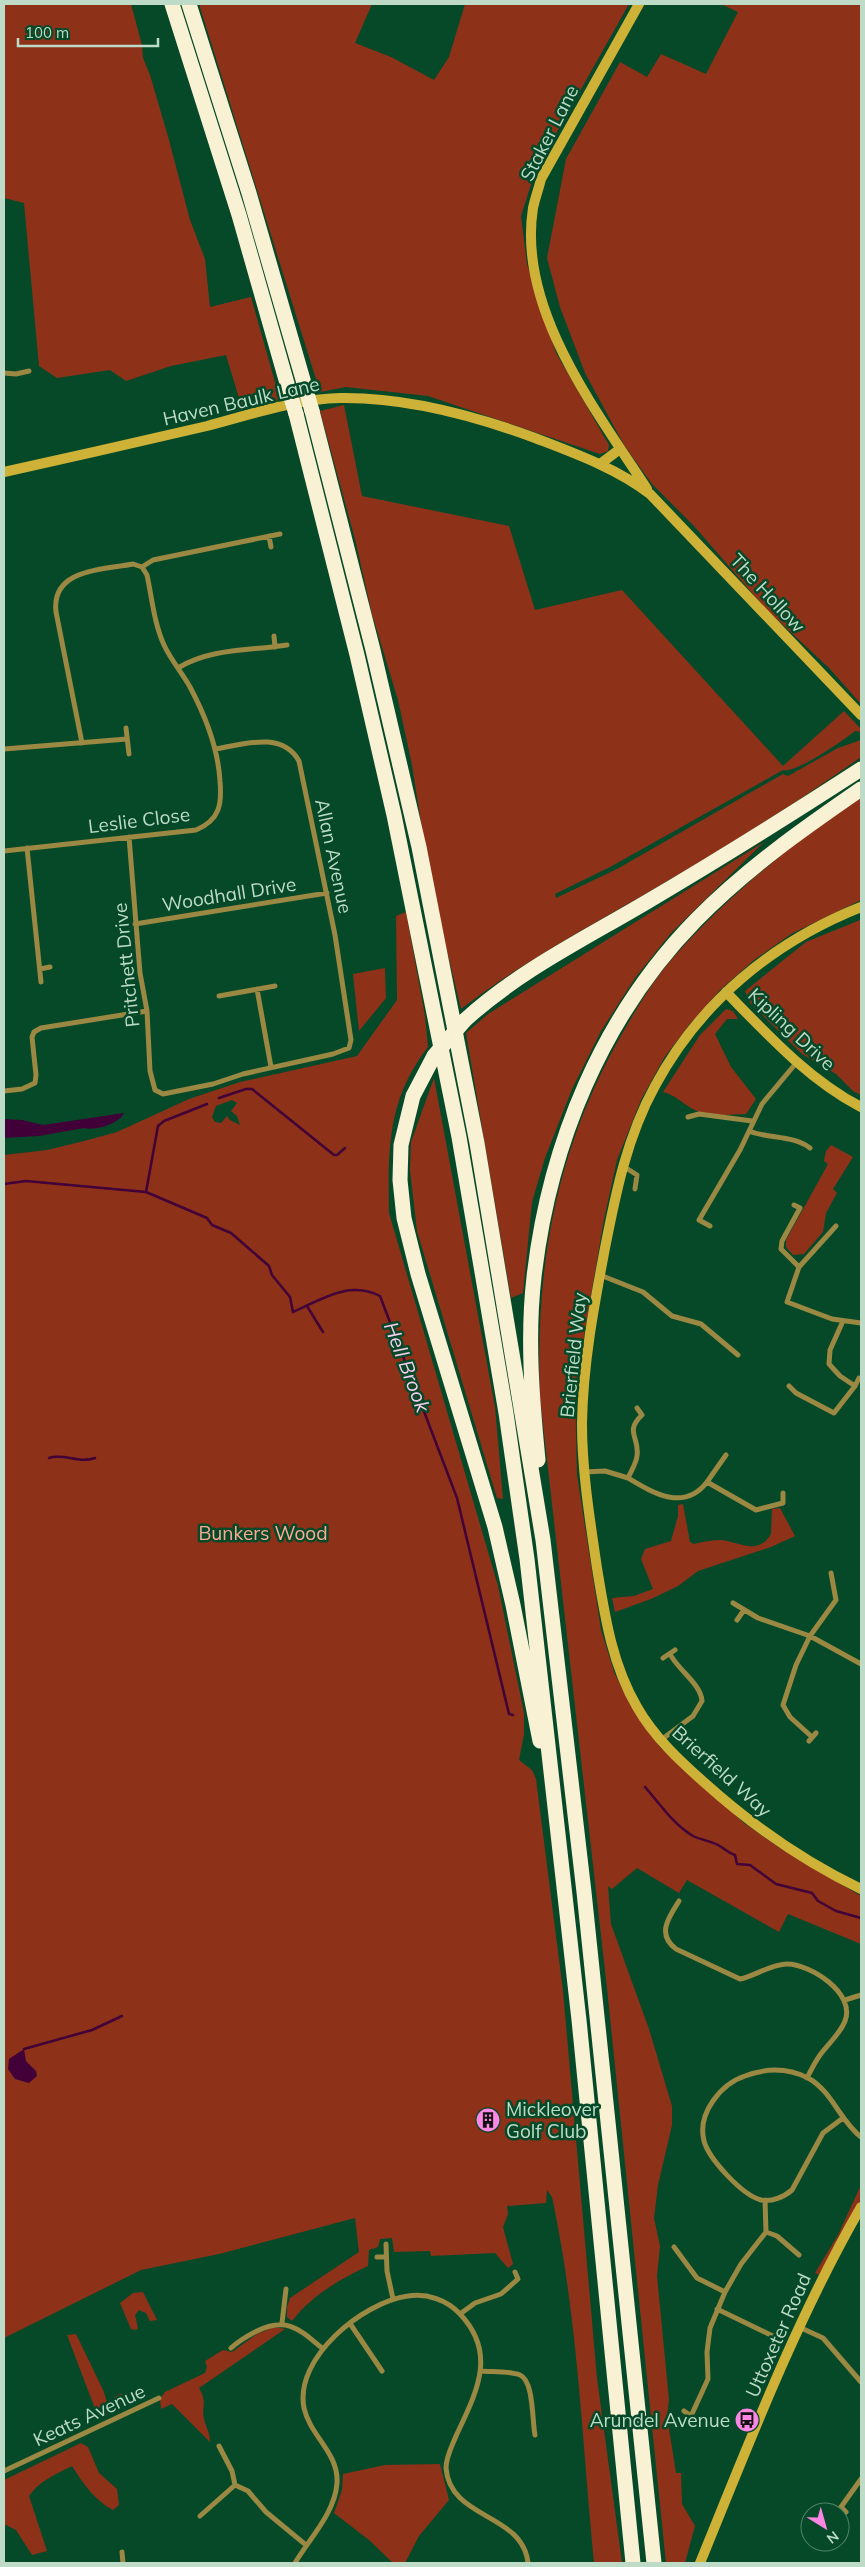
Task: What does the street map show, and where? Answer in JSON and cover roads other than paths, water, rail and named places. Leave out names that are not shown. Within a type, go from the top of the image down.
[{"type":"highway","points":[[172,4],[239,215],[296,414],[350,628],[394,815],[459,1137],[506,1413],[523,1530],[580,2020],[633,2563]]},
{"type":"highway","points":[[189,4],[249,193],[312,411],[372,650],[418,847],[477,1143],[543,1540],[584,1892],[654,2563]]},
{"type":"highway","points":[[554,1796],[537,1731],[513,1605],[495,1527],[418,1274],[404,1218],[400,1180],[401,1145],[413,1096],[434,1056],[464,1021],[491,998],[553,957],[755,837],[861,769]]},
{"type":"highway","points":[[543,1540],[540,1481],[532,1396],[531,1345],[534,1278],[551,1182],[575,1110],[603,1049],[624,1013],[662,960],[695,922],[754,866],[797,833],[861,789]]},
{"type":"street","name":"Staker Lane","points":[[639,4],[542,178],[533,207],[531,228],[532,254],[549,322],[564,356],[587,398],[650,494]]},
{"type":"street","points":[[4,373],[16,374],[29,371]]},
{"type":"street","name":"Haven Baulk Lane","points":[[4,472],[141,442],[301,403],[338,398],[398,402],[467,417],[521,433],[600,464],[650,494]]},
{"type":"street","points":[[600,464],[620,449]]},
{"type":"street","name":"The Hollow","points":[[650,494],[861,716]]},
{"type":"street","points":[[82,743],[55,600],[57,591],[70,577],[132,564],[142,567],[153,560],[280,534]]},
{"type":"street","points":[[269,536],[271,548]]},
{"type":"street","name":"Leslie Close","points":[[4,851],[196,830],[215,818],[220,808],[222,796],[216,749],[205,718],[160,634],[147,574],[142,567]]},
{"type":"street","points":[[274,636],[275,646]]},
{"type":"street","points":[[178,668],[195,658],[210,654],[287,644]]},
{"type":"street","points":[[126,728],[128,754]]},
{"type":"street","points":[[4,749],[127,739]]},
{"type":"street","name":"Allan Avenue","points":[[216,749],[276,741],[294,751],[299,761],[327,893],[351,1040],[349,1048],[344,1052],[271,1067]]},
{"type":"street","name":"Pritchett Drive","points":[[129,837],[135,924],[140,973],[147,1011],[150,1071],[154,1090],[163,1094],[175,1092],[213,1084],[271,1067]]},
{"type":"street","points":[[27,848],[41,982]]},
{"type":"street","name":"Woodhall Drive","points":[[135,924],[327,893]]},
{"type":"street","name":"Brierfield Way","points":[[861,906],[828,920],[766,957],[726,992],[700,1020],[655,1086],[635,1128],[622,1166],[600,1275],[585,1375],[582,1425],[584,1472],[610,1642],[629,1693],[661,1741],[717,1794],[771,1838],[810,1862],[861,1889]]},
{"type":"street","points":[[40,969],[50,967]]},
{"type":"street","points":[[219,996],[275,986]]},
{"type":"street","points":[[257,989],[271,1067]]},
{"type":"street","name":"Kipling Drive","points":[[726,992],[797,1062],[861,1107]]},
{"type":"street","points":[[4,1091],[22,1089],[34,1083],[36,1076],[32,1037],[34,1032],[41,1028],[147,1011]]},
{"type":"street","points":[[710,1226],[699,1220],[749,1131],[752,1121],[770,1092],[797,1062]]},
{"type":"street","points":[[688,1116],[699,1114],[752,1121]]},
{"type":"street","points":[[749,1131],[763,1136],[803,1143],[810,1148]]},
{"type":"street","points":[[622,1166],[638,1175],[635,1189]]},
{"type":"street","points":[[794,1204],[800,1208],[782,1241],[781,1249],[799,1267]]},
{"type":"street","points":[[836,1226],[799,1267],[787,1302],[843,1321],[861,1323]]},
{"type":"street","points":[[600,1275],[643,1292],[672,1316],[700,1324],[738,1355]]},
{"type":"street","points":[[843,1321],[830,1350],[829,1364],[840,1376],[854,1386]]},
{"type":"street","points":[[789,1386],[796,1393],[834,1413],[859,1378]]},
{"type":"street","points":[[628,1478],[637,1456],[633,1430],[634,1423],[642,1415],[637,1408]]},
{"type":"street","points":[[584,1472],[605,1471],[628,1478],[660,1496],[673,1499],[696,1493],[707,1482],[726,1455]]},
{"type":"street","points":[[707,1482],[756,1510],[783,1503],[783,1493]]},
{"type":"street","points":[[812,1737],[790,1717],[783,1704],[796,1665],[810,1636],[836,1600],[832,1574]]},
{"type":"street","points":[[733,1603],[764,1620],[810,1636],[861,1664]]},
{"type":"street","points":[[738,1620],[744,1610]]},
{"type":"street","points":[[661,1741],[693,1716],[702,1701],[699,1690],[677,1667],[672,1652],[663,1658]]},
{"type":"street","points":[[679,1901],[665,1925],[666,1936],[676,1949],[740,1979],[781,1965],[799,1966],[833,1985],[845,2000],[845,2021],[820,2055],[807,2078]]},
{"type":"street","points":[[845,2000],[861,1996]]},
{"type":"street","points":[[843,2118],[823,2133],[792,2190],[784,2196],[765,2200],[751,2195],[713,2159],[704,2141],[703,2124],[706,2115],[722,2090],[747,2075],[783,2071],[807,2078],[823,2090],[843,2118],[861,2137]]},
{"type":"street","points":[[684,2411],[691,2416],[707,2384],[707,2338],[717,2309],[741,2264],[766,2232],[765,2200]]},
{"type":"street","name":"Uttoxeter Road","points":[[700,2563],[821,2280],[861,2207]]},
{"type":"street","points":[[766,2232],[777,2236],[799,2255]]},
{"type":"street","points":[[386,2244],[386,2257],[393,2299]]},
{"type":"street","points":[[674,2248],[697,2278],[725,2292]]},
{"type":"street","points":[[377,2257],[386,2257]]},
{"type":"street","points":[[460,2314],[475,2303],[505,2291],[518,2279],[515,2272]]},
{"type":"street","points":[[282,2323],[286,2289]]},
{"type":"street","points":[[295,2563],[329,2509],[337,2485],[334,2465],[310,2422],[303,2397],[308,2371],[323,2349],[350,2325],[376,2307],[393,2299],[424,2295],[451,2306],[460,2314],[478,2345],[481,2371],[476,2390],[448,2455],[448,2476],[454,2492],[465,2504],[516,2536],[525,2549],[528,2563]]},
{"type":"street","points":[[717,2309],[777,2338],[774,2343]]},
{"type":"street","points":[[231,2348],[243,2337],[270,2325],[282,2323],[301,2331],[323,2349]]},
{"type":"street","points":[[350,2325],[382,2370]]},
{"type":"street","points":[[800,2327],[823,2338],[861,2382]]},
{"type":"street","points":[[481,2371],[519,2375],[525,2378],[530,2388],[535,2435]]},
{"type":"street","name":"Keats Avenue","points":[[4,2472],[159,2398]]},
{"type":"street","points":[[525,2423],[533,2423]]},
{"type":"street","points":[[219,2446],[232,2471],[235,2485]]},
{"type":"street","points":[[845,2502],[861,2479]]},
{"type":"street","points":[[235,2485],[248,2491],[266,2512],[306,2545]]},
{"type":"street","points":[[200,2516],[235,2485]]},
{"type":"street","points":[[122,2552],[123,2563]]},
{"type":"waterway","points":[[219,1098],[246,1089],[252,1089],[334,1155],[337,1155],[345,1148]]},
{"type":"waterway","name":"Hell Brook","points":[[207,1104],[164,1121],[158,1126],[146,1192],[207,1218],[212,1225],[231,1233],[269,1266],[272,1275],[290,1297],[293,1312],[324,1297],[346,1291],[357,1290],[380,1296],[457,1498],[509,1714],[513,1715]]},
{"type":"waterway","name":"Hell Brook","points":[[4,1184],[26,1181],[146,1192]]},
{"type":"waterway","points":[[307,1306],[323,1332]]},
{"type":"waterway","points":[[49,1458],[61,1457],[83,1460],[95,1458]]},
{"type":"waterway","points":[[645,1787],[679,1826],[693,1836],[715,1844],[735,1855],[737,1864],[750,1865],[776,1884],[812,1893],[818,1901],[836,1911],[861,1918]]},
{"type":"waterway","points":[[24,2049],[92,2030],[122,2016]]},
{"type":"place","name":"Mickleover Golf Club","points":[[488,2120]]},
{"type":"place","name":"Arundel Avenue","points":[[747,2420]]},
{"type":"park label","name":"Bunkers Wood","points":[[263,1533]]}]
